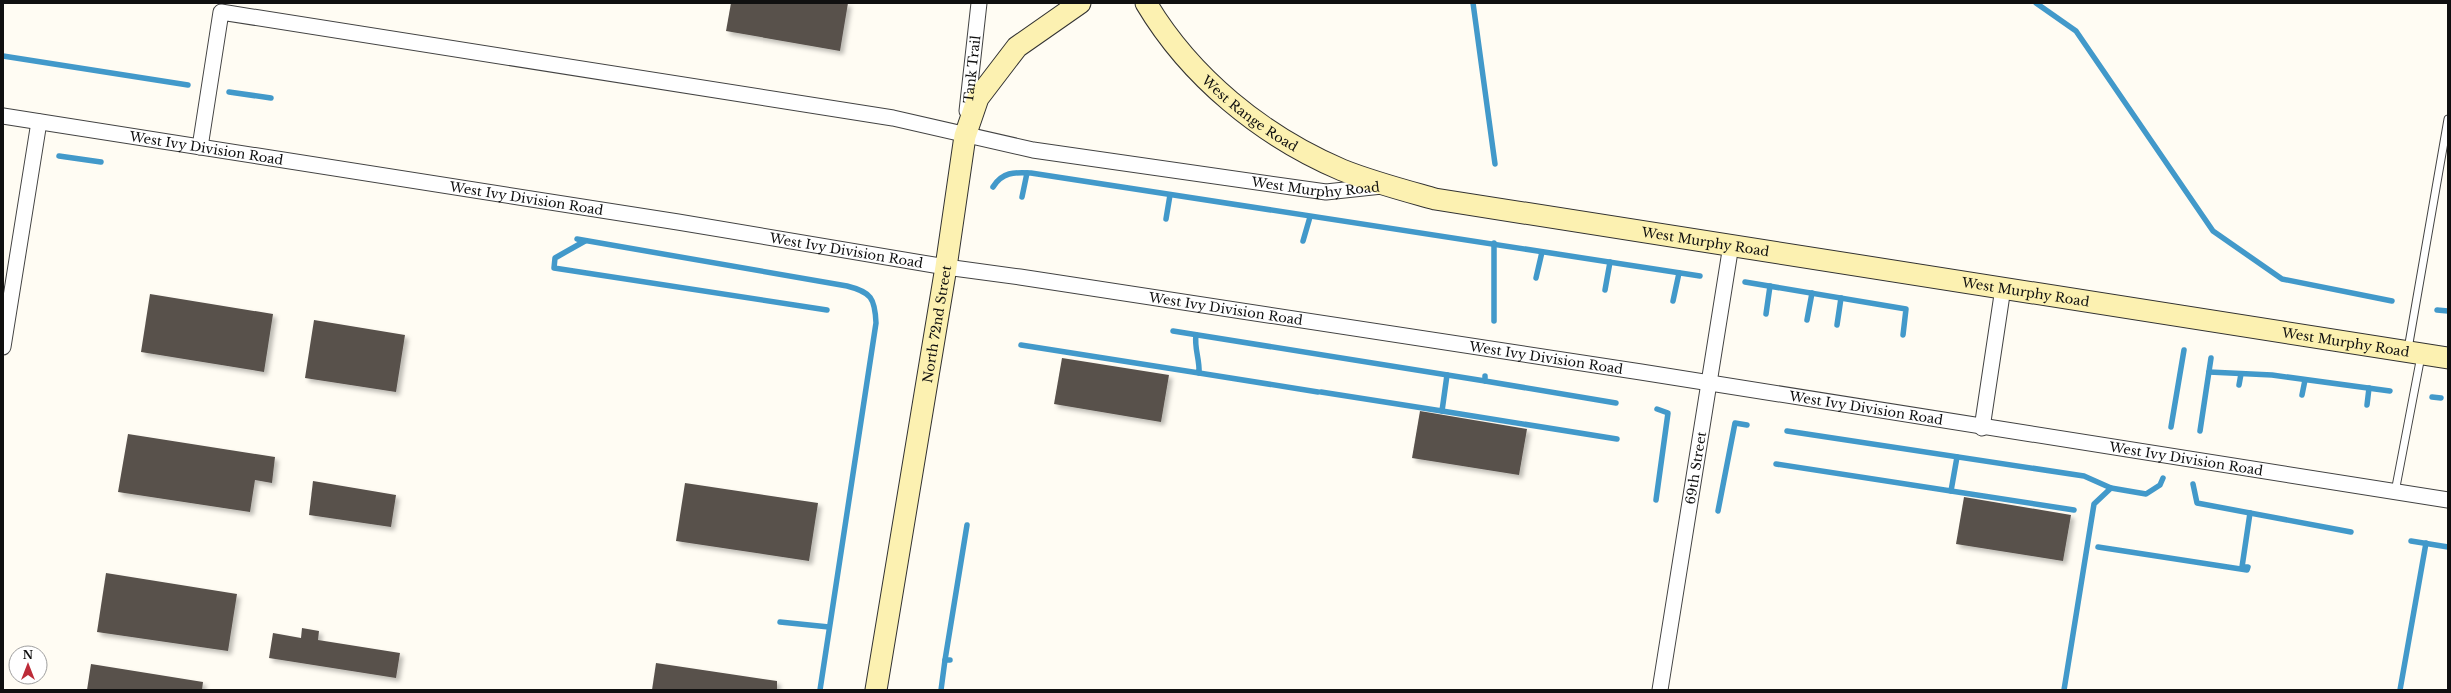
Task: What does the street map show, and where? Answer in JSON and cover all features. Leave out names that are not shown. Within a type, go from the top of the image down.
[{"type":"street","name":"Tank Trail","points":[[965,136],[979,3]]},
{"type":"street","name":"North 72nd Street","points":[[876,690],[946,267],[965,136],[978,98],[1013,52],[1046,25],[1080,3]]},
{"type":"street","name":"West Range Road","points":[[1146,3],[1158,23],[1213,88],[1259,123],[1298,147],[1341,170],[1385,186]]},
{"type":"street","name":"West Murphy Road","points":[[200,147],[221,12],[917,122],[965,136],[1033,150],[1326,192],[1385,186],[1435,199],[2448,358]]},
{"type":"street","name":"West Ivy Division Road","points":[[3,116],[946,267],[1035,279],[1709,383],[1982,428],[2448,500]]},
{"type":"street","points":[[3,347],[39,122]]},
{"type":"street","name":"69th Street","points":[[1660,690],[1732,245]]},
{"type":"street","points":[[1982,428],[2003,288]]},
{"type":"lane","points":[[2395,492],[2448,119]]},
{"type":"building","points":[[731,3],[848,3],[840,51],[726,31]]},
{"type":"building","points":[[150,294],[273,314],[264,372],[141,352]]},
{"type":"building","points":[[314,320],[405,335],[396,392],[305,378]]},
{"type":"building","points":[[1062,358],[1169,375],[1161,422],[1054,404]]},
{"type":"building","points":[[1420,411],[1527,429],[1519,475],[1412,458]]},
{"type":"building","points":[[128,434],[275,457],[272,483],[255,480],[250,512],[118,492]]},
{"type":"building","points":[[313,481],[396,495],[391,527],[309,515]]},
{"type":"building","points":[[685,483],[818,503],[809,561],[676,541]]},
{"type":"building","points":[[1964,497],[2071,515],[2063,561],[1956,544]]},
{"type":"building","points":[[106,573],[237,594],[228,651],[97,632]]},
{"type":"building","points":[[302,628],[319,631],[318,640],[400,653],[396,678],[269,658],[273,633],[301,638]]},
{"type":"building","points":[[656,663],[777,681],[777,690],[652,690]]},
{"type":"building","points":[[91,664],[203,682],[202,690],[87,690]]},
{"type":"waterway","points":[[1473,3],[1495,164]]},
{"type":"waterway","points":[[2036,3],[2076,31],[2213,231],[2282,279],[2392,301]]},
{"type":"waterway","points":[[3,56],[188,85]]},
{"type":"waterway","points":[[229,92],[271,98]]},
{"type":"waterway","points":[[59,156],[101,162]]},
{"type":"waterway","points":[[1022,197],[1027,173]]},
{"type":"waterway","points":[[993,187],[1000,178],[1009,174],[1031,173],[1700,276]]},
{"type":"waterway","points":[[1166,219],[1170,195]]},
{"type":"waterway","points":[[1303,241],[1310,217]]},
{"type":"waterway","points":[[577,239],[847,286],[862,291],[870,297],[873,302],[876,323],[820,690]]},
{"type":"waterway","points":[[585,241],[555,258],[554,268],[827,310]]},
{"type":"waterway","points":[[1494,243],[1494,321]]},
{"type":"waterway","points":[[1536,278],[1542,252]]},
{"type":"waterway","points":[[1605,290],[1610,262]]},
{"type":"waterway","points":[[1673,301],[1679,273]]},
{"type":"waterway","points":[[1745,282],[1906,309],[1903,335]]},
{"type":"waterway","points":[[1766,314],[1770,286]]},
{"type":"waterway","points":[[1807,320],[1812,293]]},
{"type":"waterway","points":[[1837,325],[1841,298]]},
{"type":"waterway","points":[[2437,310],[2448,311]]},
{"type":"waterway","points":[[1173,331],[1485,381]]},
{"type":"waterway","points":[[1021,345],[1199,373],[1196,335]]},
{"type":"waterway","points":[[2171,427],[2184,350]]},
{"type":"waterway","points":[[2200,431],[2211,358]]},
{"type":"waterway","points":[[2209,372],[2272,375],[2390,391]]},
{"type":"waterway","points":[[1199,373],[1318,392]]},
{"type":"waterway","points":[[2239,385],[2241,374]]},
{"type":"waterway","points":[[1321,392],[1442,411],[1447,375]]},
{"type":"waterway","points":[[1485,376],[1485,381],[1616,403]]},
{"type":"waterway","points":[[2302,395],[2305,380]]},
{"type":"waterway","points":[[2367,405],[2369,388]]},
{"type":"waterway","points":[[2432,397],[2441,398]]},
{"type":"waterway","points":[[1656,500],[1668,413],[1657,409]]},
{"type":"waterway","points":[[1442,411],[1617,439]]},
{"type":"waterway","points":[[1718,511],[1735,423],[1747,425]]},
{"type":"waterway","points":[[1787,431],[2084,476],[2111,488]]},
{"type":"waterway","points":[[1776,464],[1951,491],[1957,457]]},
{"type":"waterway","points":[[2064,690],[2094,504],[2111,488],[2146,494],[2160,485],[2163,478]]},
{"type":"waterway","points":[[2193,484],[2197,503],[2351,532]]},
{"type":"waterway","points":[[1951,491],[2074,510]]},
{"type":"waterway","points":[[2098,547],[2247,570],[2248,567],[2242,567],[2250,513]]},
{"type":"waterway","points":[[950,660],[945,660],[967,525]]},
{"type":"waterway","points":[[2411,541],[2448,547]]},
{"type":"waterway","points":[[2400,690],[2426,543]]},
{"type":"waterway","points":[[780,622],[829,627]]},
{"type":"waterway","points":[[941,690],[945,660]]}]
